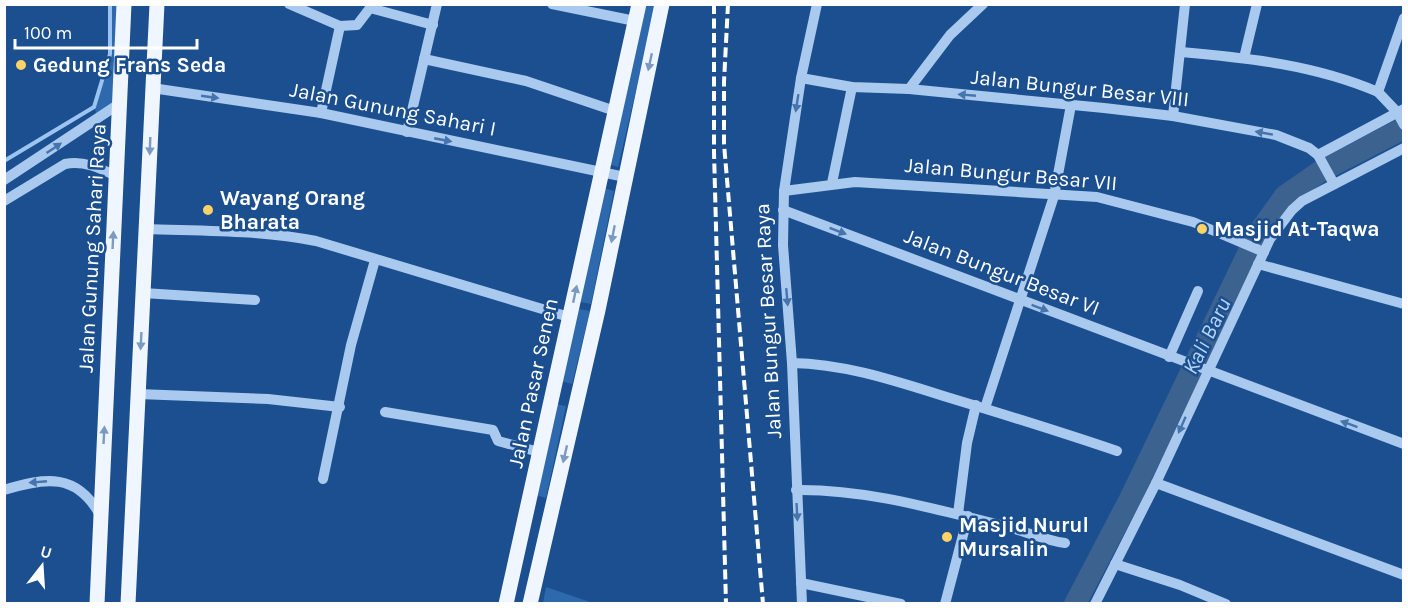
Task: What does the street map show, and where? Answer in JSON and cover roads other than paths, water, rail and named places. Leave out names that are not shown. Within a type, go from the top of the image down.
[{"type":"main road","name":"Jalan Gunung Sahari Raya","points":[[100,516],[124,4]]},
{"type":"main road","points":[[128,603],[157,4]]},
{"type":"main road","points":[[601,171],[639,4]]},
{"type":"main road","points":[[530,603],[578,397],[662,4]]},
{"type":"main road","name":"Jalan Pasar Senen","points":[[506,603],[601,171]]},
{"type":"main road","points":[[553,392],[578,397]]},
{"type":"main road","points":[[97,603],[100,516]]},
{"type":"street","points":[[289,4],[340,26],[357,25],[370,8],[433,25]]},
{"type":"street","points":[[406,132],[437,4]]},
{"type":"street","points":[[552,4],[635,21]]},
{"type":"street","name":"Jalan Bungur Besar Raya","points":[[802,603],[783,210],[801,78],[817,4]]},
{"type":"street","points":[[909,89],[950,35],[983,4]]},
{"type":"street","points":[[1173,116],[1185,4]]},
{"type":"street","points":[[1244,58],[1257,4]]},
{"type":"street","points":[[1378,92],[1404,18]]},
{"type":"street","points":[[321,113],[340,26]]},
{"type":"street","points":[[1181,52],[1244,58],[1307,68],[1378,92],[1399,111],[1404,125]]},
{"type":"street","points":[[424,59],[526,81],[615,111]]},
{"type":"street","name":"Jalan Bungur Besar VIII","points":[[801,78],[852,87],[909,89],[1173,116],[1276,135],[1309,148],[1319,157]]},
{"type":"street","points":[[832,183],[852,87]]},
{"type":"street","name":"Jalan Gunung Sahari I","points":[[152,88],[321,113],[625,177]]},
{"type":"street","points":[[4,180],[119,104]]},
{"type":"street","points":[[945,603],[963,515],[967,443],[1021,301],[1054,196],[1071,105]]},
{"type":"street","points":[[1334,184],[1319,157],[1399,111]]},
{"type":"street","points":[[1095,603],[1156,483],[1202,370],[1264,252],[1292,210],[1334,184],[1404,148]]},
{"type":"street","points":[[5,200],[64,164],[73,162],[100,168],[116,176]]},
{"type":"street","name":"Jalan Bungur Besar VII","points":[[784,191],[832,183],[855,182],[1097,197],[1139,206],[1193,222],[1264,252]]},
{"type":"street","name":"Jalan Bungur Besar VI","points":[[783,210],[1202,370],[1404,444]]},
{"type":"street","points":[[146,229],[287,236],[325,244],[569,317]]},
{"type":"street","points":[[323,479],[340,407],[351,345],[375,260]]},
{"type":"street","points":[[1258,264],[1404,304]]},
{"type":"street","points":[[1174,359],[1198,291]]},
{"type":"street","points":[[143,293],[255,300]]},
{"type":"street","points":[[792,363],[820,363],[866,373],[981,406],[1117,451]]},
{"type":"street","points":[[138,394],[268,399],[340,407]]},
{"type":"street","points":[[385,412],[493,430],[498,441],[539,452]]},
{"type":"street","points":[[4,489],[47,481],[70,484],[89,496],[100,516]]},
{"type":"street","points":[[1156,483],[1404,575]]},
{"type":"street","points":[[796,490],[863,494],[963,515],[1065,543]]},
{"type":"street","points":[[1115,564],[1226,603]]},
{"type":"street","points":[[801,583],[901,603]]},
{"type":"waterway","points":[[4,161],[94,107],[110,54],[110,4]]},
{"type":"waterway","name":"Kali Baru","points":[[1075,604],[1130,499],[1257,235],[1285,196],[1321,171],[1404,128]]},
{"type":"railway","points":[[714,4],[714,152],[726,604]]},
{"type":"railway","points":[[728,4],[724,144],[763,604]]},
{"type":"place","name":"Gedung Frans Seda","points":[[21,65]]},
{"type":"place","name":"Wayang Orang Bharata","points":[[208,210]]},
{"type":"place","name":"Masjid At-Taqwa","points":[[1202,229]]},
{"type":"place","name":"Masjid Nurul Mursalin","points":[[947,537]]}]
